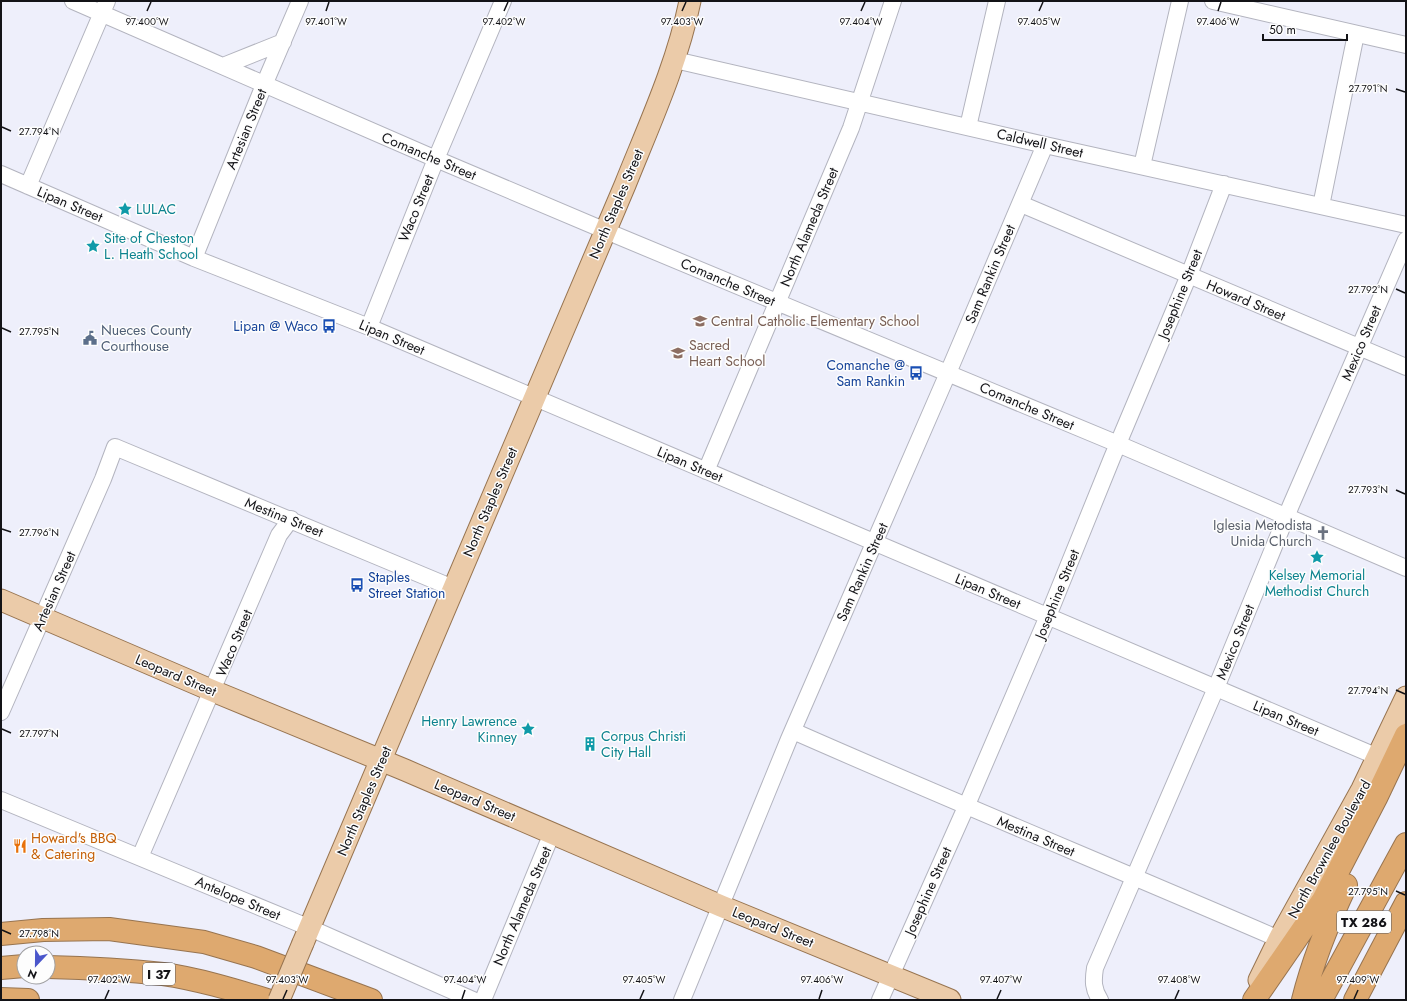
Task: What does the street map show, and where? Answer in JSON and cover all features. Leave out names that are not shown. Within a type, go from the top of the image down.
[{"type":"highway","points":[[1254,1000],[1323,900],[1376,798],[1406,735]]},
{"type":"highway","points":[[1303,1000],[1309,976],[1329,921],[1348,879],[1406,771]]},
{"type":"highway","name":"TX 286","points":[[1321,1000],[1406,844]]},
{"type":"highway","name":"TX 286","points":[[1355,1000],[1406,903]]},
{"type":"highway","points":[[1372,1000],[1394,925]]},
{"type":"highway","points":[[1,934],[43,930],[109,929],[204,942],[256,957],[371,1000]]},
{"type":"highway","points":[[1,968],[16,967]]},
{"type":"highway","name":"I 37","points":[[56,967],[165,975],[222,987],[267,1000]]},
{"type":"highway","points":[[1,999],[28,1000]]},
{"type":"main road","name":"North Staples Street","points":[[279,1000],[382,760],[534,397],[606,231],[675,60],[690,1]]},
{"type":"main road","name":"Leopard Street","points":[[1,600],[213,691],[382,760],[721,906],[946,999]]},
{"type":"main road","name":"North Brownlee Boulevard","points":[[1249,1000],[1279,939],[1378,757],[1406,697]]},
{"type":"street","name":"Comanche Street","points":[[73,1],[104,7],[264,85],[606,231],[1118,444],[1406,568]]},
{"type":"street","name":"Artesian Street","points":[[194,258],[264,85],[300,1]]},
{"type":"street","name":"Waco Street","points":[[369,327],[436,159],[503,1]]},
{"type":"street","name":"North Alameda Street","points":[[706,471],[776,302],[852,128],[892,1]]},
{"type":"street","points":[[968,127],[997,1]]},
{"type":"street","points":[[1142,166],[1180,1]]},
{"type":"street","points":[[1213,1],[1406,46]]},
{"type":"street","points":[[28,186],[104,7]]},
{"type":"street","points":[[1321,206],[1356,34]]},
{"type":"street","points":[[223,66],[283,42]]},
{"type":"street","name":"Caldwell Street","points":[[675,60],[1406,225]]},
{"type":"street","name":"Sam Rankin Street","points":[[682,1000],[792,731],[1021,204],[1045,144]]},
{"type":"street","name":"Lipan Street","points":[[1,174],[194,258],[369,327],[1378,757]]},
{"type":"street","name":"Josephine Street","points":[[880,1000],[966,807],[1048,616],[1189,275],[1224,184]]},
{"type":"street","name":"Howard Street","points":[[1021,204],[1406,368]]},
{"type":"street","name":"Mexico Street","points":[[1100,1000],[1096,993],[1093,981],[1096,968],[1216,688],[1286,517],[1406,240]]},
{"type":"street","name":"Artesian Street","points":[[1,712],[116,447]]},
{"type":"street","name":"Mestina Street","points":[[116,447],[453,588]]},
{"type":"street","name":"Waco Street","points":[[140,857],[213,691],[279,535],[291,519]]},
{"type":"street","name":"Mestina Street","points":[[792,731],[966,807],[1279,939]]},
{"type":"street","name":"Antelope Street","points":[[1,800],[140,857],[307,936],[473,1000]]},
{"type":"street","name":"North Alameda Street","points":[[483,1000],[552,834]]},
{"type":"place","name":"LULAC","points":[[125,209]]},
{"type":"place","name":"Site of Cheston L. Heath School","points":[[93,246]]},
{"type":"place","name":"Central Catholic Elementary School","points":[[700,321]]},
{"type":"place","name":"Lipan @ Waco","points":[[329,326]]},
{"type":"place","name":"Nueces County Courthouse","points":[[90,338]]},
{"type":"place","name":"Sacred Heart School","points":[[678,353]]},
{"type":"place","name":"Comanche @ Sam Rankin","points":[[916,373]]},
{"type":"place","name":"Iglesia Metodista Unida Church","points":[[1323,533]]},
{"type":"place","name":"Kelsey Memorial Methodist Church","points":[[1317,557]]},
{"type":"place","name":"Staples Street Station","points":[[357,585]]},
{"type":"place","name":"Henry Lawrence Kinney","points":[[528,729]]},
{"type":"place","name":"Corpus Christi City Hall","points":[[590,744]]},
{"type":"place","name":"Howard's BBQ & Catering","points":[[20,846]]}]
